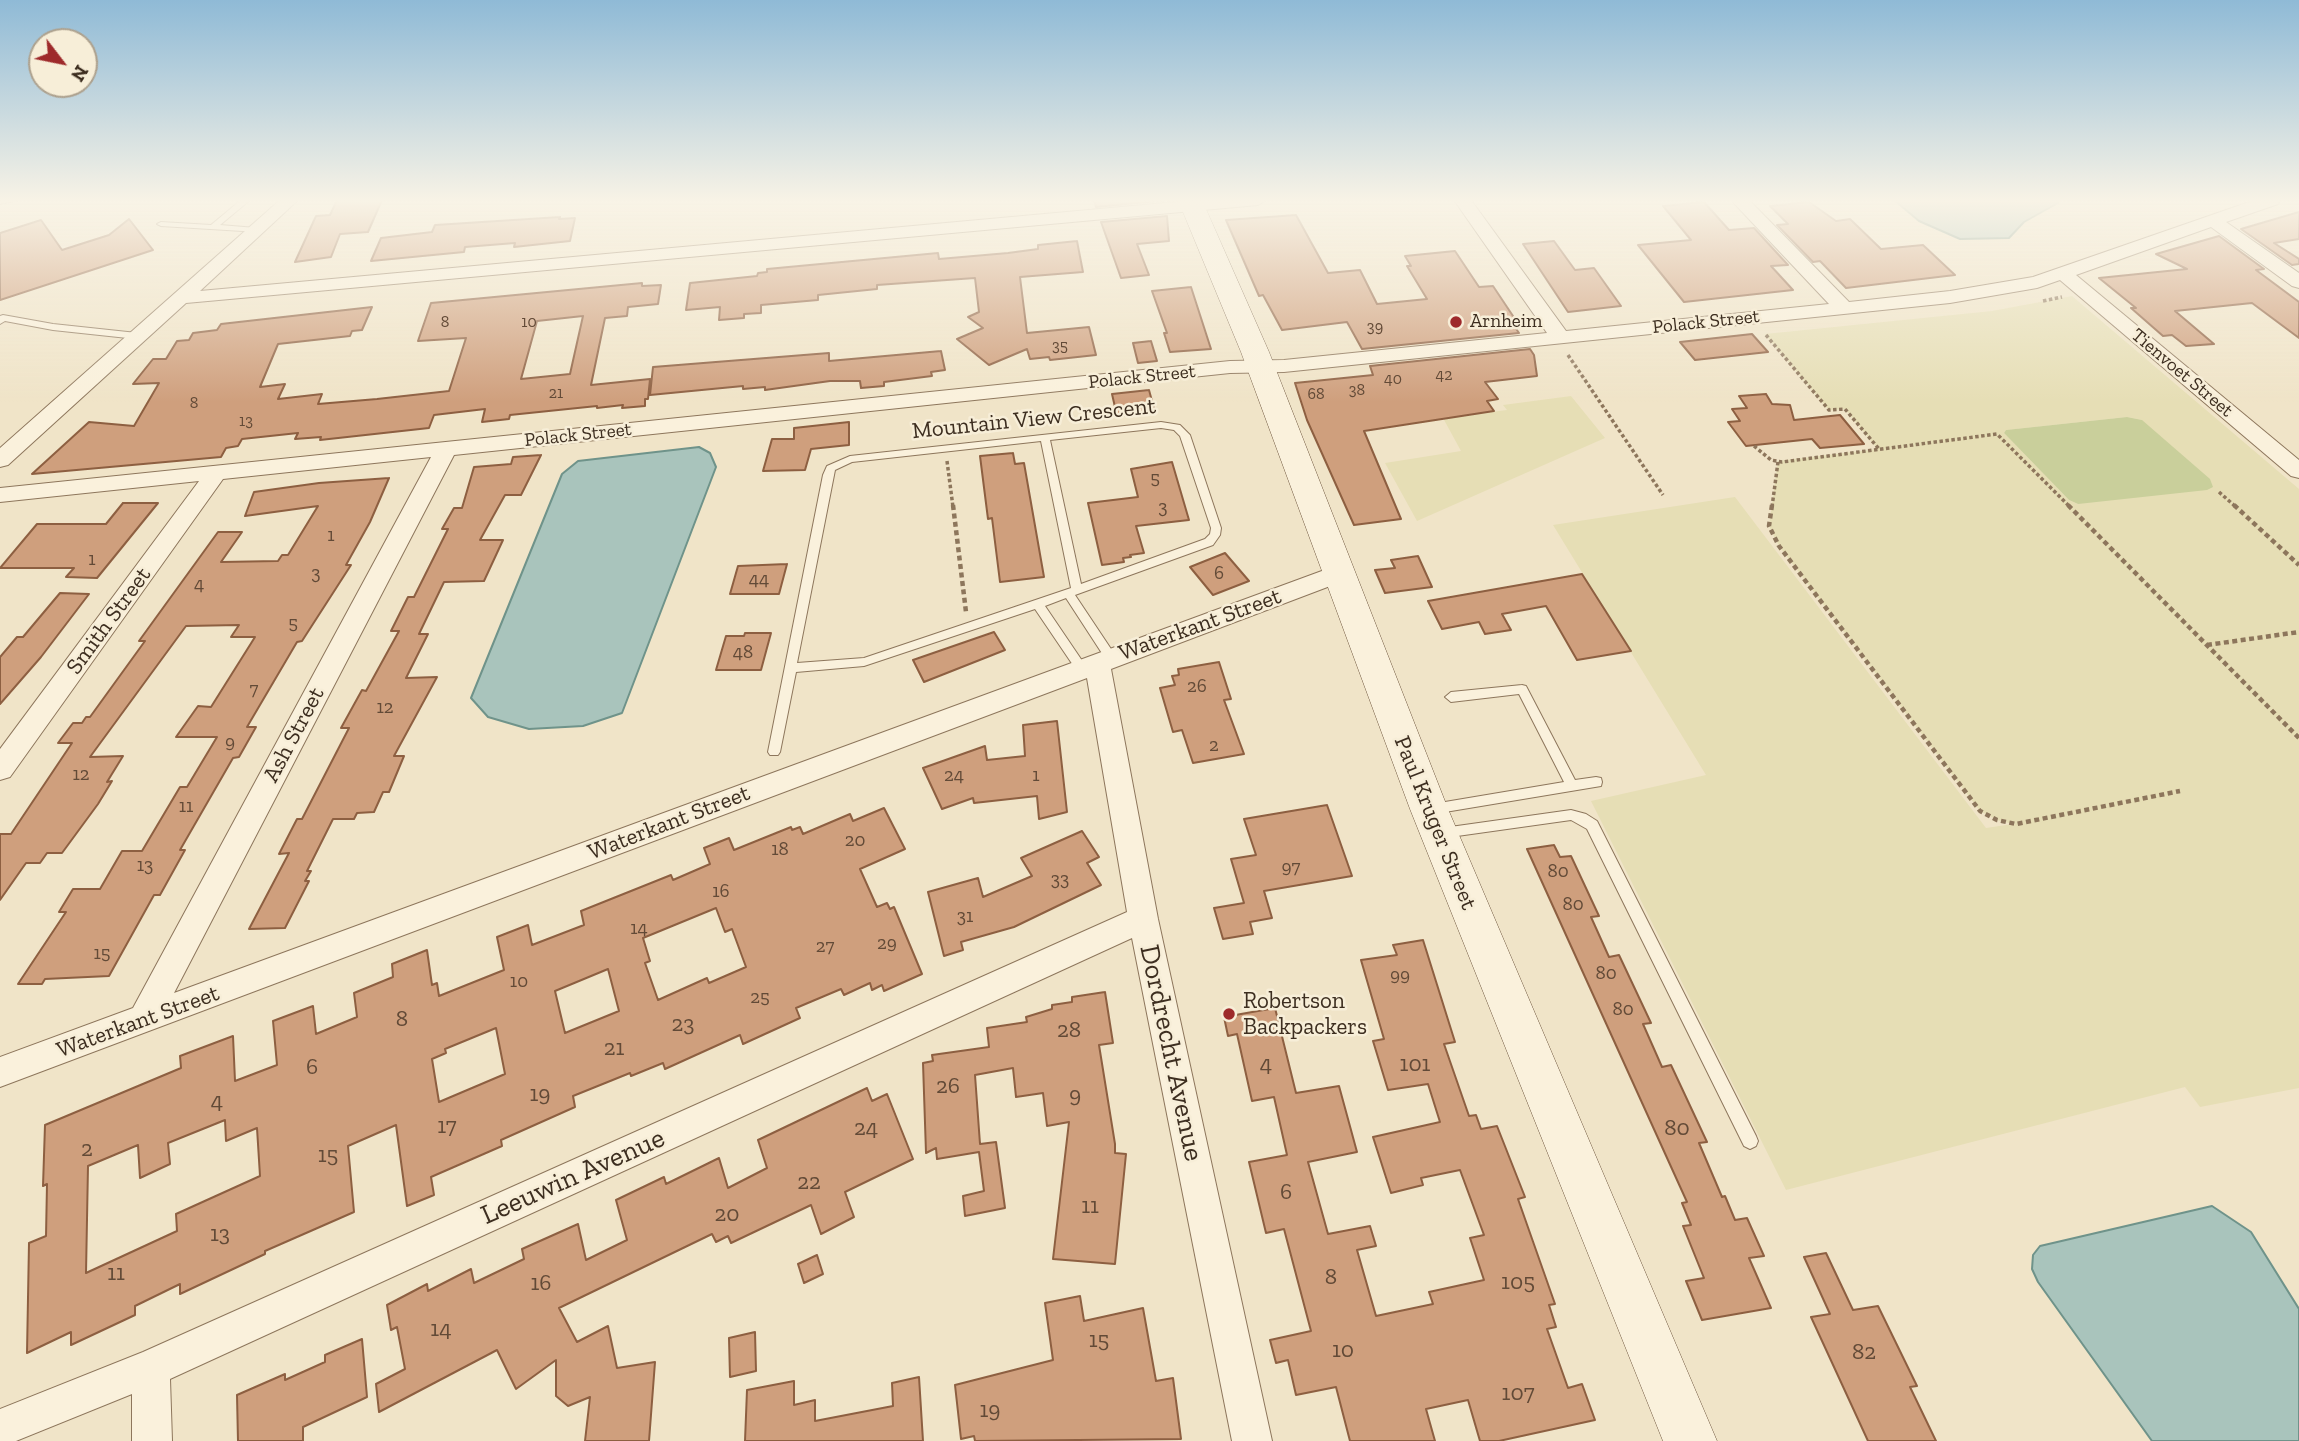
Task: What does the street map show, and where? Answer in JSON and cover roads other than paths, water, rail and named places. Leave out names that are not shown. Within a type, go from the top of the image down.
[{"type":"street","points":[[0,460],[214,267]]},
{"type":"street","points":[[180,298],[508,267]]},
{"type":"street","name":"Paul Kruger Street","points":[[1219,267],[1260,366],[1434,822],[1690,1441]]},
{"type":"street","points":[[1509,267],[1558,337]]},
{"type":"street","points":[[1804,267],[1843,307]]},
{"type":"street","name":"Polack Street","points":[[0,495],[1260,366],[1284,366],[1985,292],[2083,267]]},
{"type":"street","points":[[2279,267],[2299,282]]},
{"type":"street","name":"Tienvoet Street","points":[[2064,274],[2299,471]]},
{"type":"street","name":"Ash Street","points":[[143,1020],[446,449]]},
{"type":"street","name":"Smith Street","points":[[0,769],[217,472]]},
{"type":"street","name":"Waterkant Street","points":[[0,1072],[1338,574]]},
{"type":"street","name":"Dordrecht Avenue","points":[[1096,663],[1143,919],[1252,1441]]},
{"type":"street","name":"Leeuwin Avenue","points":[[0,1429],[151,1368],[1143,919]]},
{"type":"street","points":[[151,1368],[152,1441]]},
{"type":"lane","points":[[0,321],[4,318],[53,327],[137,336]]},
{"type":"lane","name":"Mountain View Crescent","points":[[774,752],[831,468],[850,459],[1161,425],[1177,427],[1185,435],[1216,528],[1215,535],[1209,542],[1038,604],[864,662],[791,668]]},
{"type":"lane","points":[[1045,438],[1073,591],[1096,663]]},
{"type":"lane","points":[[1038,604],[1096,663]]},
{"type":"lane","points":[[1451,697],[1522,689],[1572,786]]},
{"type":"lane","points":[[1434,822],[1596,782]]},
{"type":"lane","points":[[1434,822],[1571,815],[1592,825],[1750,1140]]},
{"type":"water","points":[[699,447],[710,453],[716,467],[622,713],[583,726],[529,729],[488,717],[471,698],[562,474],[578,461]]},
{"type":"water","points":[[2212,1206],[2251,1232],[2299,1309],[2299,1441],[2152,1441],[2038,1282],[2032,1269],[2033,1255],[2040,1246]]},
{"type":"place","name":"Arnheim","points":[[1456,322]]},
{"type":"place","name":"Robertson Backpackers","points":[[1229,1014]]}]
